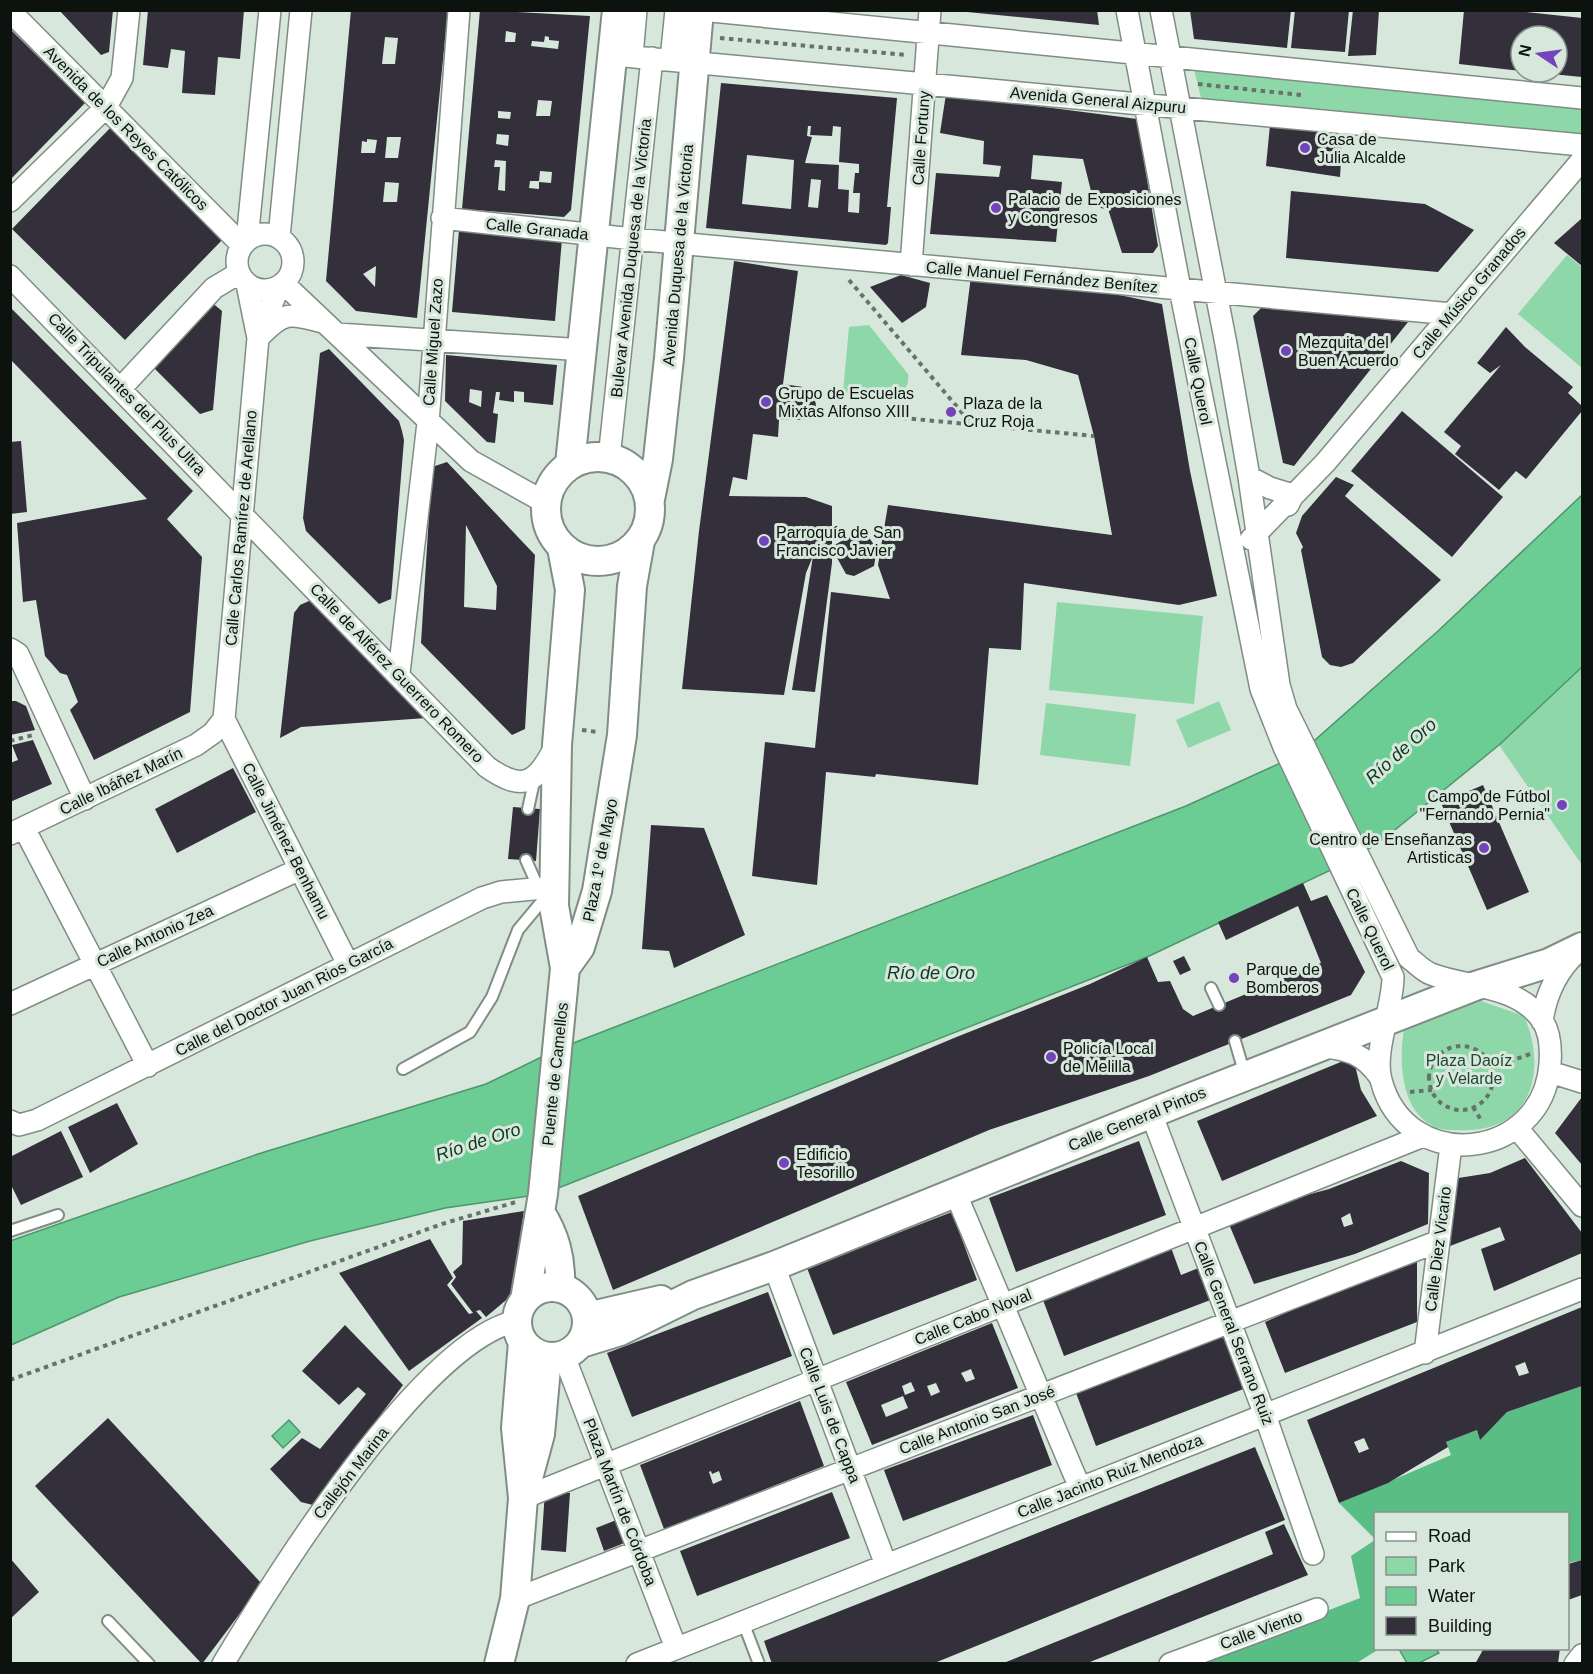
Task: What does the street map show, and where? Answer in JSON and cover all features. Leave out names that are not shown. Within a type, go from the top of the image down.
[{"type":"main road","name":"Avenida Duquesa de la Victoria","points":[[617,10],[653,58],[679,243],[661,439],[650,499]]},
{"type":"main road","name":"Avenida Duquesa de la Victoria","points":[[570,464],[595,235],[653,58],[700,10]]},
{"type":"main road","points":[[596,456],[609,458],[623,463],[636,472],[650,499],[647,528],[640,541],[627,553],[611,560],[585,560],[562,548],[552,535],[546,520],[546,504],[554,481],[570,464],[596,456]]},
{"type":"main road","name":"Plaza 1º de Mayo","points":[[565,968],[580,947],[597,891],[622,735],[632,586],[640,541]]},
{"type":"main road","name":"Plaza 1º de Mayo","points":[[562,548],[570,590],[546,887],[565,968]]},
{"type":"main road","name":"Calle General Pintos","points":[[570,1343],[621,1331],[693,1295],[774,1266],[1321,1046],[1475,986],[1580,949]]},
{"type":"main road","name":"Puente de Camellos","points":[[542,1196],[565,968]]},
{"type":"main road","points":[[542,1196],[561,1267],[560,1287]]},
{"type":"main road","points":[[499,1664],[515,1599],[523,1498],[516,1428],[522,1321],[542,1196]]},
{"type":"main road","points":[[523,1498],[540,1434],[570,1343],[576,1295],[560,1287],[537,1290],[522,1321],[533,1352],[570,1343]]},
{"type":"street","points":[[10,201],[106,107],[122,78],[129,10]]},
{"type":"street","points":[[245,243],[260,234],[279,237],[289,248],[293,263],[289,277],[281,285],[262,290],[243,278],[237,260],[245,243],[270,10]]},
{"type":"street","points":[[279,237],[301,10]]},
{"type":"street","name":"Calle Miguel Zazo","points":[[399,673],[428,423],[459,10]]},
{"type":"street","points":[[636,10],[653,58]]},
{"type":"street","points":[[653,58],[676,10]]},
{"type":"street","points":[[700,10],[816,16],[929,33],[1582,98]]},
{"type":"street","name":"Calle Fortuny","points":[[911,265],[930,10]]},
{"type":"street","name":"Calle Querol","points":[[1127,10],[1233,558],[1261,689],[1292,744]]},
{"type":"street","name":"Calle Querol","points":[[1161,10],[1249,477],[1279,685],[1292,744]]},
{"type":"street","name":"Avenida de los Reyes Católicos","points":[[10,11],[245,243]]},
{"type":"street","name":"Avenida General Aizpuru","points":[[653,58],[1582,145]]},
{"type":"street","name":"Bulevar Avenida Duquesa de la Victoria","points":[[609,458],[653,58]]},
{"type":"street","name":"Calle Músico Granados","points":[[1233,558],[1325,463],[1582,160]]},
{"type":"street","name":"Calle Granada","points":[[442,218],[633,239]]},
{"type":"street","name":"Calle Manuel Fernández Benítez","points":[[633,239],[1452,314]]},
{"type":"street","name":"Calle Tripulantes del Plus Ultra","points":[[10,276],[242,513]]},
{"type":"street","points":[[121,388],[214,288],[243,278]]},
{"type":"street","name":"Calle Carlos Ramírez de Arellano","points":[[243,278],[258,338]]},
{"type":"street","points":[[281,285],[471,461],[546,504]]},
{"type":"street","name":"Calle Carlos Ramírez de Arellano","points":[[224,719],[258,338],[281,285]]},
{"type":"street","points":[[258,338],[277,318],[288,315],[330,328],[433,340],[584,350]]},
{"type":"street","points":[[1249,477],[1270,488],[1293,495],[1276,526],[1261,564]]},
{"type":"street","name":"Calle de Alférez Guerrero Romero","points":[[242,513],[488,767],[505,779],[517,783],[535,777]]},
{"type":"street","points":[[10,649],[18,654],[85,799]]},
{"type":"street","name":"Calle Ibáñez Marín","points":[[17,831],[196,745],[213,733],[224,719]]},
{"type":"street","name":"Calle Jiménez Benhamu","points":[[224,719],[348,963]]},
{"type":"street","points":[[1292,744],[1353,870]]},
{"type":"street","points":[[535,777],[546,766],[557,745]]},
{"type":"street","points":[[17,831],[95,964],[148,1066]]},
{"type":"street","name":"Calle Antonio Zea","points":[[10,1004],[300,869]]},
{"type":"street","name":"Calle Querol","points":[[1353,870],[1409,958],[1428,973],[1475,986]]},
{"type":"street","name":"Calle Querol","points":[[1353,870],[1393,977],[1393,996],[1388,1020]]},
{"type":"street","name":"Calle del Doctor Juan Rios García","points":[[15,1123],[37,1120],[482,898],[501,892],[546,887]]},
{"type":"street","points":[[1321,1046],[1356,1054],[1369,1062],[1380,1077],[1386,1095],[1396,1113],[1423,1136],[1451,1145],[1487,1142],[1517,1128],[1539,1103],[1550,1072],[1550,1046],[1542,1021],[1545,1005],[1557,975],[1580,949]]},
{"type":"street","points":[[1475,986],[1489,988],[1516,999],[1542,1021]]},
{"type":"street","points":[[1380,1077],[1388,1020]]},
{"type":"street","points":[[1550,1072],[1582,1082]]},
{"type":"street","name":"Calle General Serrano Ruiz","points":[[1150,1113],[1265,1415],[1313,1554]]},
{"type":"street","points":[[1517,1128],[1582,1206]]},
{"type":"street","name":"Calle Cabo Noval","points":[[523,1498],[1423,1136]]},
{"type":"street","name":"Calle Diez Vicario","points":[[1425,1353],[1451,1145]]},
{"type":"street","points":[[955,1192],[1080,1488]]},
{"type":"street","name":"Calle Antonio San José","points":[[515,1599],[1439,1241]]},
{"type":"street","name":"Calle Luis de Cappa","points":[[774,1266],[886,1565]]},
{"type":"street","name":"Calle Jacinto Ruiz Mendoza","points":[[637,1664],[670,1655],[744,1622],[886,1565],[1582,1289]]},
{"type":"street","name":"Callejón Marina","points":[[223,1663],[307,1531],[413,1394],[493,1328],[522,1321]]},
{"type":"street","name":"Plaza Martín de Córdoba","points":[[570,1343],[606,1465],[639,1551],[670,1655]]},
{"type":"street","name":"Calle Viento","points":[[1170,1664],[1317,1609]]},
{"type":"street","points":[[1575,1664],[1582,1655]]},
{"type":"lane","points":[[528,809],[535,777]]},
{"type":"lane","points":[[403,1069],[470,1032],[492,996],[518,930],[546,887],[526,860]]},
{"type":"lane","points":[[1211,988],[1219,1005]]},
{"type":"lane","points":[[1235,1041],[1246,1077]]},
{"type":"lane","points":[[10,1231],[58,1215]]},
{"type":"lane","points":[[108,1621],[149,1664]]},
{"type":"lane","points":[[744,1622],[759,1664]]},
{"type":"path","points":[[829,257],[971,423]]},
{"type":"path","points":[[840,412],[1094,436]]},
{"type":"path","points":[[1460,1046],[1480,1051],[1492,1068],[1492,1087],[1481,1103],[1473,1107],[1464,1110],[1444,1105],[1432,1090],[1430,1070],[1441,1053],[1450,1047],[1460,1046]]},
{"type":"path","points":[[1492,1068],[1550,1046]]},
{"type":"path","points":[[10,1380],[442,1224],[542,1196]]},
{"type":"green space","points":[[1193,65],[1582,106],[1582,140],[1202,102]]},
{"type":"green space","points":[[1567,255],[1582,267],[1582,368],[1518,314]]},
{"type":"green space","points":[[869,325],[908,374],[907,384],[902,391],[894,395],[873,396],[843,392],[849,327]]},
{"type":"green space","points":[[1057,602],[1203,616],[1194,704],[1049,690]]},
{"type":"green space","name":"Campo de Fútbol \"Fernando Pernia\"","points":[[1582,667],[1582,865],[1499,745]]},
{"type":"green space","points":[[1219,701],[1231,730],[1188,748],[1176,720]]},
{"type":"green space","points":[[1046,703],[1136,714],[1130,766],[1040,755]]},
{"type":"green space","name":"Plaza Daoíz y Velarde","points":[[1481,1001],[1524,1016],[1531,1035],[1534,1054],[1534,1073],[1530,1090],[1522,1105],[1510,1117],[1493,1126],[1472,1130],[1440,1129],[1421,1117],[1413,1107],[1408,1095],[1402,1068],[1404,1029]]},
{"type":"shaded area","points":[[1582,1386],[1582,1560],[1569,1563],[1569,1512],[1374,1512],[1374,1538],[1339,1503],[1451,1455],[1446,1442],[1477,1430],[1480,1439],[1507,1412]]},
{"type":"shaded area","points":[[1374,1541],[1374,1650],[1377,1650],[1355,1664],[1190,1664],[1360,1598],[1351,1556]]},
{"type":"water","name":"Río de Oro","points":[[1582,495],[1582,667],[1499,745],[1390,834],[1354,859],[1147,957],[543,1194],[445,1208],[310,1241],[119,1297],[11,1345],[10,1241],[258,1154],[486,1084],[558,1049],[1186,806],[1298,755],[1438,631]]},
{"type":"water","points":[[289,1420],[300,1432],[283,1448],[272,1436]]},
{"type":"water","points":[[1400,1650],[1437,1650],[1439,1653],[1419,1663],[1407,1663]]},
{"type":"building","points":[[59,10],[113,10],[109,52],[101,55]]},
{"type":"building","points":[[148,10],[244,10],[240,59],[218,57],[215,95],[182,93],[185,51],[171,49],[168,68],[143,65]]},
{"type":"building","points":[[351,10],[448,10],[417,318],[356,311],[326,281]],"holes":[[[385,37],[398,38],[395,64],[382,64]],[[387,137],[401,137],[398,158],[385,158]],[[367,139],[377,140],[375,153],[361,153],[362,141],[367,142]],[[385,182],[399,183],[397,202],[383,202]],[[376,266],[375,287],[363,274]]]},
{"type":"building","points":[[480,10],[590,16],[571,210],[564,217],[462,209]],"holes":[[[506,31],[516,33],[515,42],[505,42]],[[545,36],[549,37],[549,40],[559,41],[558,49],[531,46],[532,41],[544,42]],[[538,100],[552,101],[550,116],[536,116]],[[498,111],[511,112],[510,119],[498,118]],[[497,134],[509,135],[508,146],[496,144]],[[495,160],[506,161],[505,191],[498,190],[500,167],[494,167]],[[540,171],[552,172],[551,183],[539,182],[539,189],[529,188],[530,181],[539,181]]]},
{"type":"building","points":[[968,10],[1097,10],[1099,25],[967,12]]},
{"type":"building","points":[[1190,10],[1291,10],[1287,48],[1194,39]]},
{"type":"building","points":[[1295,10],[1349,10],[1345,52],[1291,48]]},
{"type":"building","points":[[1353,10],[1379,10],[1376,55],[1348,56]]},
{"type":"building","points":[[1464,10],[1508,10],[1582,18],[1582,77],[1569,76],[1569,24],[1509,24],[1509,70],[1459,64]]},
{"type":"building","points":[[10,29],[85,103],[10,180]]},
{"type":"building","points":[[721,83],[897,98],[887,207],[891,207],[886,245],[706,228]],"holes":[[[808,126],[811,126],[810,135],[832,136],[833,126],[841,127],[839,162],[859,164],[859,173],[855,173],[853,193],[860,193],[859,213],[848,212],[849,190],[838,189],[839,165],[805,163],[812,137],[807,136]],[[747,155],[794,160],[791,209],[742,204]],[[811,179],[821,180],[818,208],[808,207]]]},
{"type":"building","points":[[946,94],[1137,119],[1158,246],[1153,253],[1122,253],[1108,209],[1100,208],[1099,200],[1093,199],[1083,159],[1033,155],[1031,179],[1062,182],[1056,242],[930,234],[936,173],[999,177],[1001,166],[983,164],[984,141],[940,133]]},
{"type":"building","points":[[113,125],[226,236],[125,340],[12,229]]},
{"type":"building","name":"Casa de Julia Alcalde","points":[[1270,125],[1343,130],[1340,177],[1266,166]]},
{"type":"building","points":[[1291,191],[1425,204],[1474,230],[1438,272],[1286,258]]},
{"type":"building","points":[[1582,220],[1582,266],[1554,243]]},
{"type":"building","points":[[459,230],[562,239],[555,321],[452,312]]},
{"type":"building","points":[[734,261],[798,271],[783,384],[803,387],[811,391],[815,397],[816,407],[813,416],[806,420],[779,420],[778,437],[753,434],[747,480],[733,477],[729,496],[806,497],[832,506],[832,563],[815,692],[792,690],[813,556],[806,573],[784,695],[682,689],[699,531]]},
{"type":"building","points":[[901,275],[930,283],[926,307],[902,323],[870,287]]},
{"type":"building","points":[[971,276],[1040,278],[1162,304],[1190,471],[1217,596],[1179,605],[1024,583],[1021,650],[989,648],[978,785],[876,774],[875,777],[826,772],[817,885],[752,876],[765,742],[815,748],[831,592],[890,599],[878,565],[888,505],[1112,535],[1094,436],[1078,375],[1026,360],[961,355]]},
{"type":"building","points":[[210,301],[222,311],[213,410],[200,414],[149,363]]},
{"type":"building","name":"Mezquita del Buen Acuerdo","points":[[1264,305],[1408,322],[1294,466],[1283,463],[1253,316]]},
{"type":"building","points":[[10,307],[193,491],[167,519],[202,557],[190,712],[94,760],[70,710],[78,702],[67,675],[60,673],[45,656],[36,600],[23,602],[17,523],[147,499],[10,359]]},
{"type":"building","points":[[1506,327],[1525,347],[1573,387],[1568,393],[1582,406],[1582,411],[1526,479],[1516,471],[1499,490],[1455,454],[1461,446],[1444,432],[1501,365],[1490,373],[1477,363]]},
{"type":"building","points":[[329,349],[399,421],[404,440],[391,599],[379,604],[306,531],[303,518],[320,353]]},
{"type":"building","points":[[446,355],[557,365],[553,405],[524,402],[524,392],[514,391],[514,402],[499,400],[500,392],[496,392],[493,413],[498,414],[495,443],[487,442],[445,401]],"holes":[[[470,389],[482,391],[481,407],[469,402]]]},
{"type":"building","points":[[1402,411],[1503,497],[1452,557],[1351,471]]},
{"type":"building","points":[[21,441],[27,512],[10,514],[10,442]]},
{"type":"building","points":[[447,462],[535,555],[525,729],[512,735],[421,643],[432,467]],"holes":[[[466,525],[497,586],[496,610],[464,607]]]},
{"type":"building","points":[[1336,477],[1354,485],[1345,496],[1441,580],[1353,663],[1341,667],[1330,665],[1322,657],[1301,550],[1303,547],[1296,533],[1302,516]]},
{"type":"building","points":[[863,529],[877,549],[874,566],[854,576],[846,574],[831,547]]},
{"type":"building","points":[[309,601],[318,603],[426,718],[301,727],[280,738],[294,613],[300,605]]},
{"type":"building","points":[[10,701],[26,706],[35,730],[10,735]]},
{"type":"building","points":[[33,740],[52,784],[10,802],[10,763],[18,760],[12,745]]},
{"type":"building","points":[[233,768],[256,812],[177,853],[155,809]]},
{"type":"building","points":[[1483,785],[1529,892],[1487,910],[1441,803]]},
{"type":"building","points":[[513,807],[540,809],[536,861],[508,859]]},
{"type":"building","points":[[651,825],[704,828],[745,935],[674,968],[669,951],[642,949]]},
{"type":"building","points":[[1303,883],[1311,901],[1327,895],[1365,972],[1351,995],[1149,1076],[989,1130],[613,1290],[578,1196],[954,1038],[1090,984],[1147,957],[1158,982],[1170,981],[1183,1009],[1193,1016],[1321,963],[1298,906],[1226,940],[1218,922]]},
{"type":"building","points":[[1184,956],[1191,970],[1180,975],[1173,961]]},
{"type":"building","points":[[1353,1057],[1361,1090],[1377,1116],[1222,1181],[1197,1121]]},
{"type":"building","points":[[1582,1097],[1582,1165],[1555,1133]]},
{"type":"building","points":[[117,1103],[138,1144],[90,1173],[68,1127]]},
{"type":"building","points":[[61,1131],[83,1177],[21,1205],[10,1183],[10,1157]]},
{"type":"building","points":[[1139,1141],[1166,1215],[1016,1272],[989,1198]]},
{"type":"building","points":[[1525,1158],[1582,1233],[1582,1253],[1494,1291],[1481,1249],[1505,1240],[1500,1227],[1450,1246],[1452,1179],[1490,1173]]},
{"type":"building","points":[[1401,1161],[1429,1173],[1428,1224],[1355,1254],[1254,1284],[1226,1217],[1329,1189]],"holes":[[[1350,1213],[1353,1224],[1344,1227],[1341,1218]]]},
{"type":"building","points":[[524,1211],[511,1296],[486,1317],[480,1310],[476,1311],[482,1318],[409,1371],[339,1273],[430,1239],[453,1278],[447,1285],[469,1314],[473,1313],[451,1284],[456,1277],[453,1272],[462,1264],[463,1221]]},
{"type":"building","points":[[952,1212],[977,1280],[833,1335],[807,1268]]},
{"type":"building","points":[[1169,1242],[1181,1275],[1201,1267],[1213,1299],[1064,1356],[1040,1292]]},
{"type":"building","points":[[1417,1255],[1417,1322],[1285,1373],[1265,1322]]},
{"type":"building","points":[[768,1292],[792,1356],[632,1417],[607,1353]]},
{"type":"building","points":[[1582,1307],[1582,1386],[1507,1412],[1480,1440],[1477,1430],[1446,1442],[1448,1447],[1388,1483],[1339,1503],[1307,1420]],"holes":[[[1525,1362],[1529,1373],[1519,1376],[1515,1366]],[[1364,1438],[1369,1449],[1359,1453],[1354,1442]]]},
{"type":"building","points":[[992,1323],[1018,1388],[872,1445],[846,1382]],"holes":[[[971,1369],[975,1379],[966,1382],[961,1373]],[[911,1382],[915,1391],[905,1395],[902,1386]],[[936,1383],[940,1392],[931,1396],[927,1386]],[[903,1396],[908,1408],[886,1417],[881,1405]]]},
{"type":"building","points":[[345,1325],[403,1385],[313,1505],[301,1502],[270,1469],[302,1438],[320,1449],[366,1394],[358,1387],[339,1405],[302,1371]]},
{"type":"building","points":[[1225,1335],[1246,1388],[1096,1446],[1076,1393]]},
{"type":"building","points":[[800,1401],[824,1466],[664,1529],[640,1465]],"holes":[[[711,1471],[712,1474],[719,1471],[722,1480],[713,1484],[709,1472]]]},
{"type":"building","points":[[1033,1415],[1052,1465],[903,1521],[884,1470]]},
{"type":"building","points":[[108,1418],[262,1584],[202,1664],[35,1486]]},
{"type":"building","points":[[1255,1447],[1285,1520],[932,1664],[772,1664],[764,1641]]},
{"type":"building","points":[[545,1491],[570,1493],[566,1552],[541,1550]]},
{"type":"building","points":[[832,1492],[850,1538],[697,1596],[680,1551]]},
{"type":"building","points":[[619,1519],[627,1542],[604,1551],[596,1528]]},
{"type":"building","points":[[1284,1524],[1308,1575],[1085,1664],[1001,1664],[1273,1554],[1265,1532]]},
{"type":"building","points":[[10,1558],[39,1592],[10,1619]]},
{"type":"building","points":[[1582,1560],[1582,1595],[1569,1600],[1569,1564]]},
{"type":"building","points":[[1483,1650],[1560,1650],[1558,1664],[1475,1664]]},
{"type":"place","name":"Casa de Julia Alcalde","points":[[1305,148]]},
{"type":"place","name":"Palacio de Exposiciones y Congresos","points":[[996,208]]},
{"type":"place","name":"Mezquita del Buen Acuerdo","points":[[1286,351]]},
{"type":"place","name":"Grupo de Escuelas Mixtas Alfonso XIII","points":[[766,402]]},
{"type":"place","name":"Plaza de la Cruz Roja","points":[[951,412]]},
{"type":"place","name":"Parroquía de San Francisco Javier","points":[[764,541]]},
{"type":"place","name":"Campo de Fútbol \"Fernando Pernia\"","points":[[1562,805]]},
{"type":"place","name":"Centro de Enseñanzas Artisticas","points":[[1484,848]]},
{"type":"place","name":"Parque de Bomberos","points":[[1234,978]]},
{"type":"place","name":"Policía Local de Melilla","points":[[1051,1057]]},
{"type":"place","name":"Edificio Tesorillo","points":[[784,1163]]}]
